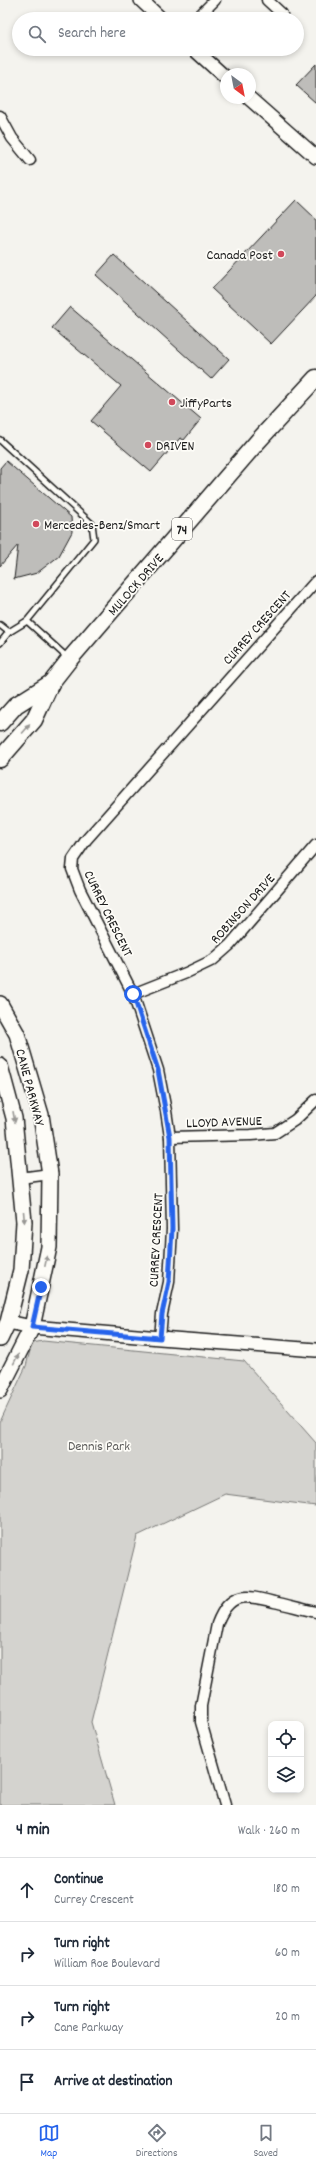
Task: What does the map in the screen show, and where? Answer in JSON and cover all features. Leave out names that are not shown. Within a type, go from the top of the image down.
[{"type":"main road","name":"MULOCK DRIVE","points":[[0,759],[34,720],[51,683],[69,660],[258,441],[316,378]]},
{"type":"main road","name":"MULOCK DRIVE","points":[[0,723],[16,705],[51,683]]},
{"type":"main road","name":"CANE PARKWAY","points":[[0,1004],[17,1034],[41,1115],[50,1174],[49,1246],[32,1327],[0,1390]]},
{"type":"main road","name":"CANE PARKWAY","points":[[0,1066],[14,1118],[24,1222],[21,1270],[8,1322],[0,1339]]},
{"type":"street","points":[[141,0],[154,12]]},
{"type":"street","points":[[203,12],[215,0]]},
{"type":"street","points":[[268,0],[280,12]]},
{"type":"street","points":[[202,56],[220,73]]},
{"type":"street","points":[[256,104],[316,157]]},
{"type":"street","points":[[0,116],[12,138],[30,160]]},
{"type":"street","name":"CURREY CRESCENT","points":[[160,1338],[162,1314],[169,1282],[172,1229],[170,1137],[158,1070],[133,994],[80,890],[72,869],[74,859],[86,840],[316,581]]},
{"type":"street","name":"ROBINSON DRIVE","points":[[133,994],[186,973],[213,960],[230,945],[316,845]]},
{"type":"street","name":"LLOYD AVENUE","points":[[170,1137],[275,1133],[295,1120],[316,1100]]},
{"type":"street","points":[[20,1178],[50,1174]]},
{"type":"street","points":[[8,1322],[32,1327],[316,1350]]},
{"type":"street","points":[[225,1805],[201,1722],[201,1706],[217,1624],[222,1612],[230,1602],[245,1596],[316,1612]]},
{"type":"lane","points":[[0,440],[92,524],[94,539],[27,621],[9,632],[0,643]]},
{"type":"lane","points":[[27,621],[69,660]]},
{"type":"lane","points":[[0,625],[9,632]]},
{"type":"green space","name":"Dennis Park","points":[[43,1341],[244,1361],[316,1443],[316,1506],[225,1494],[137,1536],[91,1722],[115,1805],[0,1805],[0,1422],[26,1366],[32,1343]]},
{"type":"building","points":[[316,64],[316,103],[296,85]]},
{"type":"building","name":"Canada Post","points":[[296,200],[316,219],[316,296],[271,344],[212,289]]},
{"type":"building","points":[[114,255],[229,359],[211,379],[96,275]]},
{"type":"building","points":[[70,307],[201,419],[184,440],[180,438],[151,472],[91,421],[121,386],[52,328]]},
{"type":"building","name":"Mercedes-Benz/Smart","points":[[6,461],[71,517],[72,532],[59,556],[37,573],[14,579],[18,545],[0,566],[0,468]]},
{"type":"place","name":"Canada Post","points":[[281,254]]},
{"type":"place","name":"JiffyParts","points":[[172,402]]},
{"type":"place","name":"DRIVEN","points":[[148,445]]},
{"type":"place","name":"Mercedes-Benz/Smart","points":[[36,524]]},
{"type":"route","points":[[41,1287],[32,1327],[160,1338],[162,1314],[169,1282],[172,1229],[170,1137],[158,1070],[147,1041],[133,994]]}]
